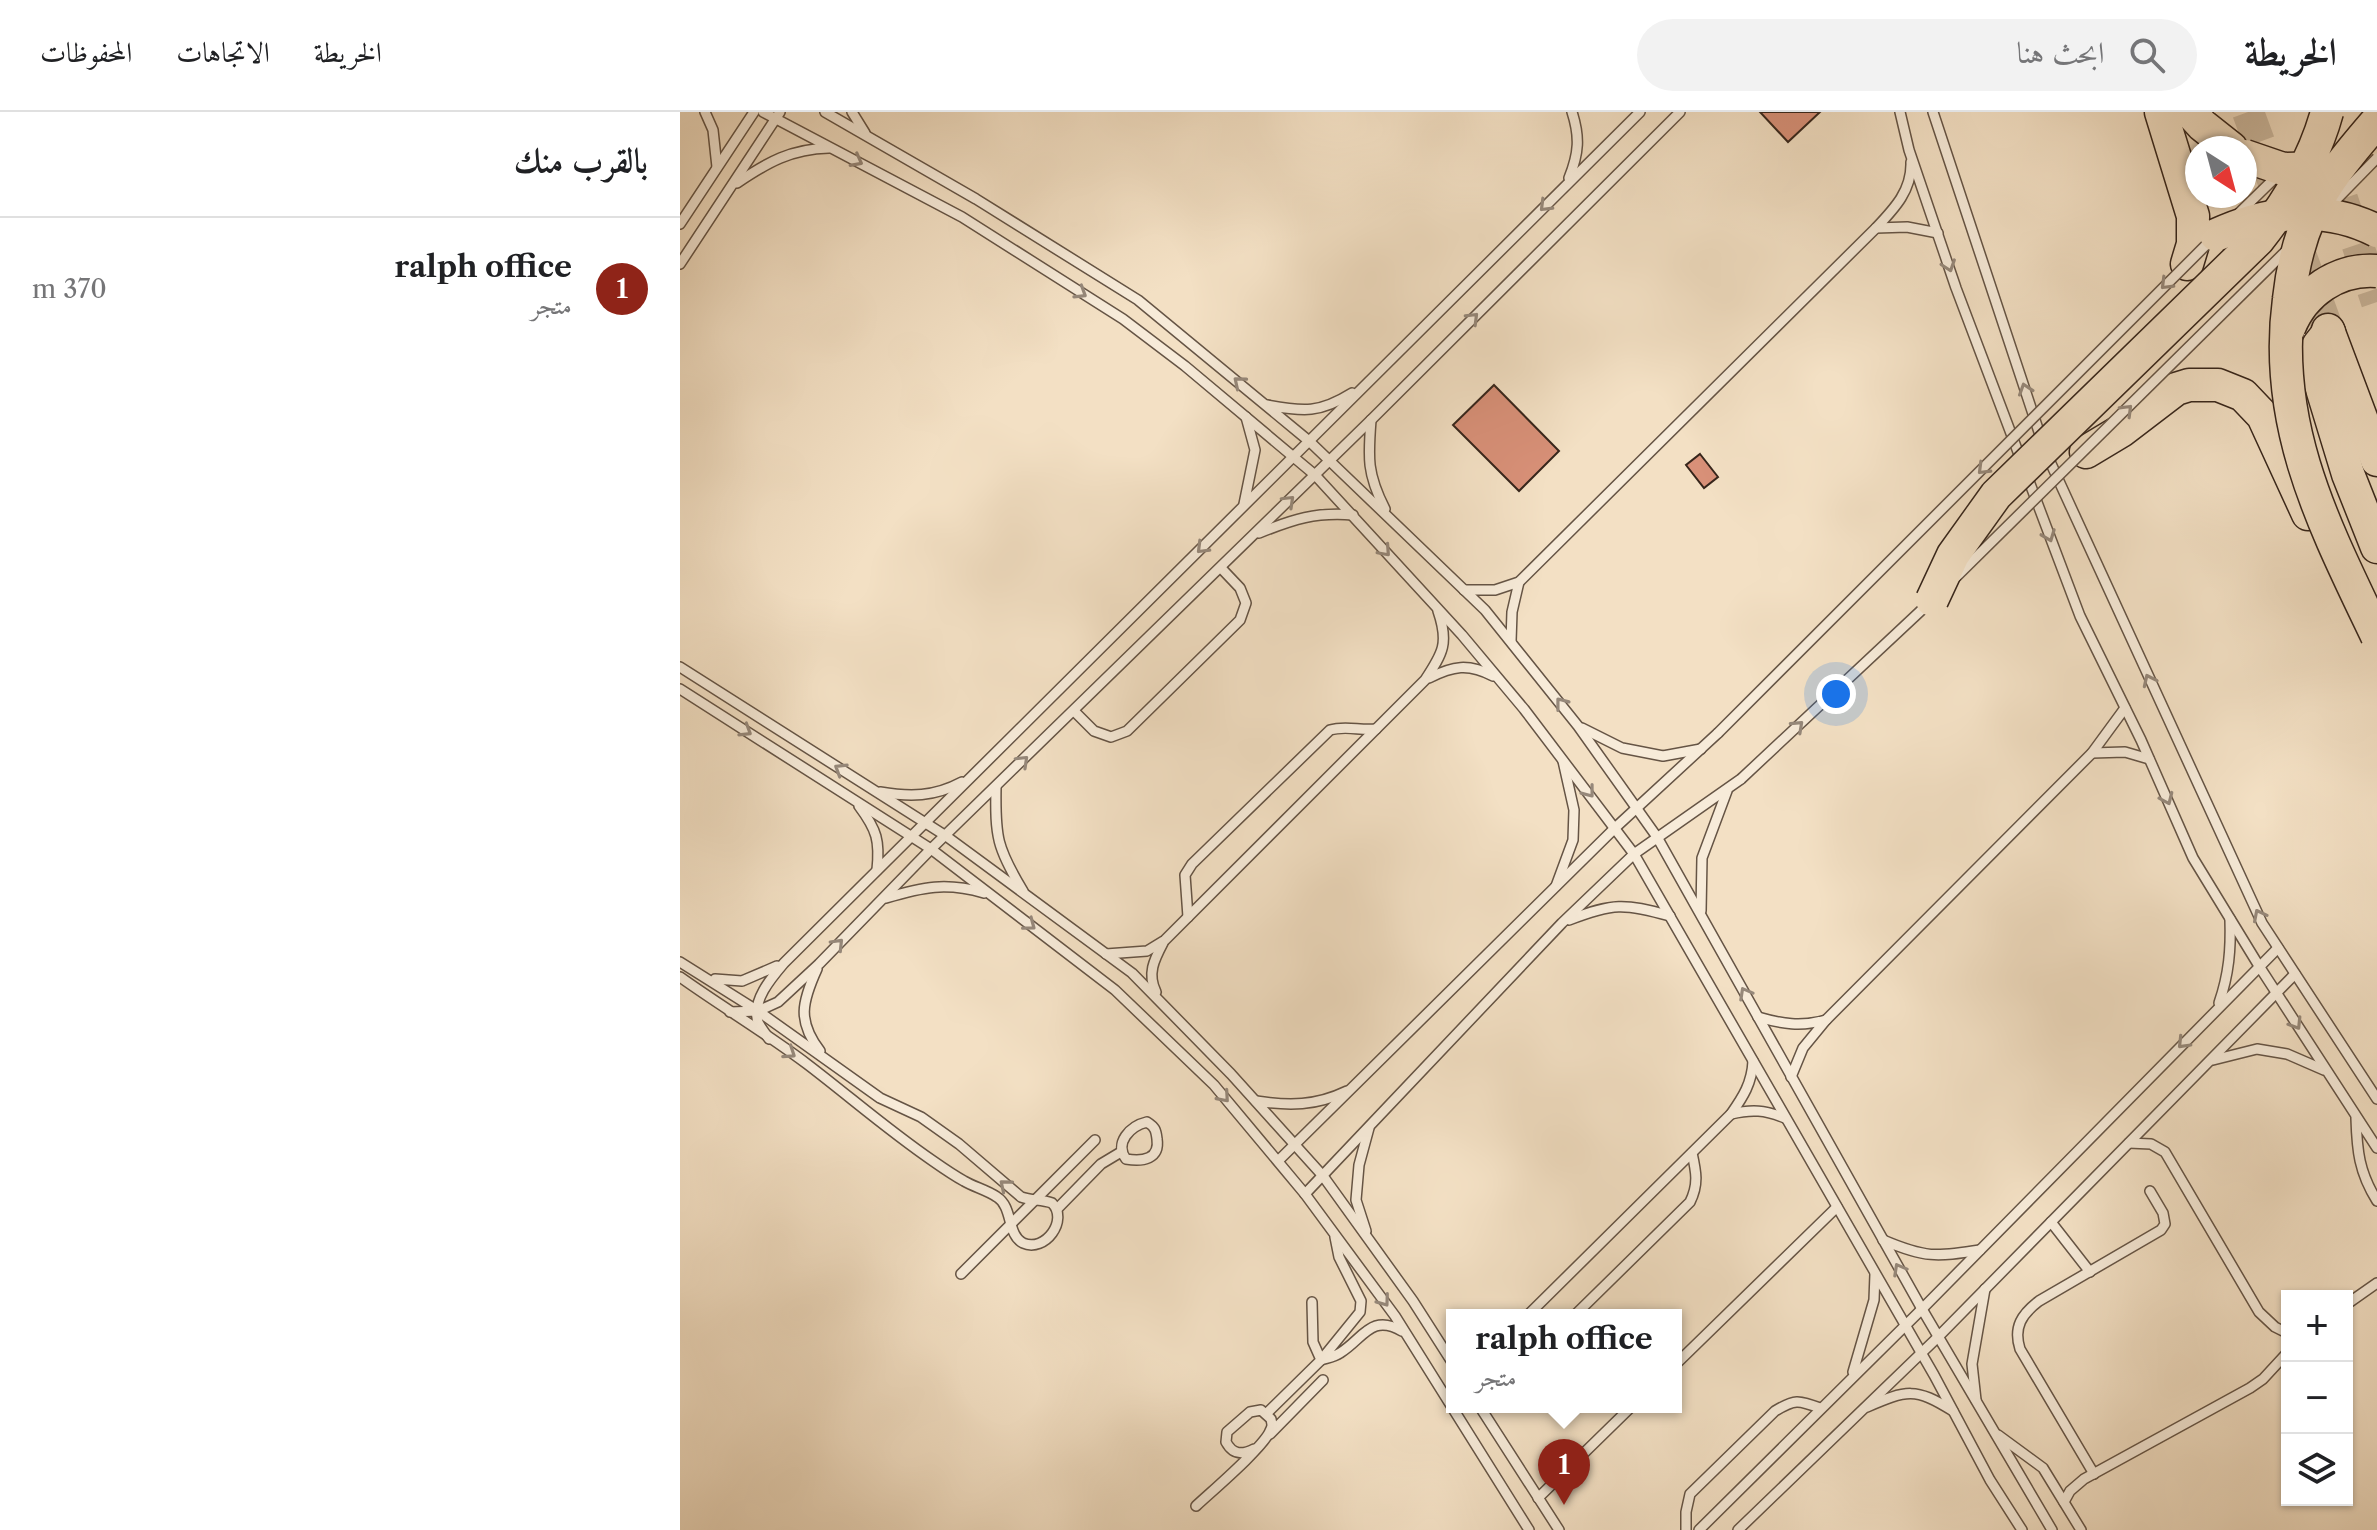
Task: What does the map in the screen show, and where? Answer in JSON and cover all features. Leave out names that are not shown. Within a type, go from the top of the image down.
[{"type":"highway","points":[[2161,112],[2193,216],[2193,244],[2187,264]]},
{"type":"highway","points":[[2190,112],[2216,136]]},
{"type":"highway","points":[[1932,600],[1953,555],[1996,495],[2241,258],[2303,219],[2377,121]]},
{"type":"highway","points":[[2311,144],[2303,219],[2290,288],[2285,344],[2288,398],[2298,451],[2325,527],[2377,636]]},
{"type":"highway","points":[[2257,154],[2311,144],[2342,165],[2377,156]]},
{"type":"highway","points":[[2216,235],[2251,220],[2354,220],[2377,231]]},
{"type":"highway","points":[[2285,344],[2296,315],[2315,290],[2353,272],[2377,271]]},
{"type":"highway","points":[[2377,460],[2328,331],[2318,346],[2316,369],[2340,453],[2377,547]]},
{"type":"highway","points":[[2086,452],[2121,431],[2176,389],[2204,383],[2243,395],[2263,416],[2323,546],[2359,599]]},
{"type":"lane","points":[[705,112],[713,130],[717,168]]},
{"type":"lane","points":[[680,224],[754,112]]},
{"type":"lane","points":[[763,112],[778,115],[832,148],[962,217],[1123,319],[1315,475],[1436,607],[1562,757],[1634,854],[1920,1351],[1990,1480],[2022,1530]]},
{"type":"lane","points":[[825,112],[976,199],[1138,300],[1330,460],[1464,590],[1511,641],[1578,726],[1657,837],[1922,1309],[2052,1530]]},
{"type":"lane","points":[[852,112],[867,136]]},
{"type":"lane","points":[[1567,184],[1577,159],[1580,135],[1572,112]]},
{"type":"lane","points":[[769,1039],[758,1022],[758,1011],[765,985],[784,963],[1640,112]]},
{"type":"lane","points":[[730,1012],[758,1011],[778,1002],[819,964],[931,849],[1221,568],[1680,112]]},
{"type":"lane","points":[[1900,112],[1909,150],[2005,422],[2080,616],[2193,858],[2377,1148]]},
{"type":"lane","points":[[1933,112],[2051,467],[2262,923],[2377,1099]]},
{"type":"lane","points":[[680,264],[778,115]]},
{"type":"lane","points":[[1279,1160],[1616,827],[1638,810],[1718,733],[2311,144]]},
{"type":"lane","points":[[731,187],[765,164],[804,149],[832,148]]},
{"type":"lane","points":[[1464,590],[1495,590],[1519,582],[1876,228],[1901,199],[1909,182],[1909,150]]},
{"type":"lane","points":[[1305,1194],[1562,923],[1634,854],[1741,779],[1932,600],[2086,452],[2303,219],[2377,156]]},
{"type":"lane","points":[[1876,228],[1907,227],[1938,233]]},
{"type":"lane","points":[[1267,405],[1301,411],[1333,405],[1365,385]]},
{"type":"lane","points":[[1244,506],[1255,450],[1246,417]]},
{"type":"lane","points":[[1371,420],[1368,455],[1372,484],[1390,519]]},
{"type":"lane","points":[[1253,536],[1296,518],[1328,513],[1353,515]]},
{"type":"lane","points":[[1074,711],[1094,731],[1111,737],[1127,731],[1240,620],[1246,603],[1240,588],[1221,568]]},
{"type":"lane","points":[[1511,641],[1512,612],[1519,582]]},
{"type":"lane","points":[[1106,954],[1147,951],[1165,940],[1425,680],[1441,656],[1444,643],[1443,626],[1436,607]]},
{"type":"lane","points":[[1425,680],[1449,668],[1466,666],[1480,669],[1500,680]]},
{"type":"lane","points":[[680,667],[946,836],[1132,973],[1256,1101],[1323,1176],[1446,1353]]},
{"type":"lane","points":[[680,689],[931,849],[1115,990],[1214,1085],[1279,1160],[1405,1332],[1446,1397]]},
{"type":"lane","points":[[1791,1077],[1803,1048],[1826,1020],[2092,753],[2125,708]]},
{"type":"lane","points":[[1578,726],[1622,748],[1663,756],[1701,749]]},
{"type":"lane","points":[[1188,917],[1185,875],[1202,854],[1330,730],[1339,727],[1363,731],[1376,729]]},
{"type":"lane","points":[[2092,753],[2125,752],[2149,759]]},
{"type":"lane","points":[[1555,889],[1573,840],[1574,810],[1562,757]]},
{"type":"lane","points":[[877,792],[911,797],[943,792],[972,777]]},
{"type":"lane","points":[[996,787],[995,824],[1001,854],[1024,894]]},
{"type":"lane","points":[[1701,915],[1702,858],[1728,790]]},
{"type":"lane","points":[[855,801],[874,827],[879,850],[877,870]]},
{"type":"lane","points":[[882,899],[929,886],[961,886],[991,895]]},
{"type":"lane","points":[[1562,923],[1600,908],[1634,905],[1670,916]]},
{"type":"lane","points":[[2218,1008],[2228,978],[2230,916]]},
{"type":"lane","points":[[1161,1002],[1150,973],[1165,940]]},
{"type":"lane","points":[[1699,1530],[2278,948]]},
{"type":"lane","points":[[680,962],[758,1011],[880,1098],[921,1117],[959,1144],[1008,1189],[1033,1202],[1043,1199],[1058,1208]]},
{"type":"lane","points":[[707,977],[742,981],[765,974],[784,963]]},
{"type":"lane","points":[[819,964],[805,999],[803,1021],[810,1038],[824,1057]]},
{"type":"lane","points":[[1738,1530],[1920,1351],[1938,1337],[2295,974]]},
{"type":"lane","points":[[680,977],[806,1064],[961,1180],[998,1197],[1007,1207],[1016,1236],[1022,1242],[1032,1245],[1053,1232],[1059,1222],[1058,1208],[1101,1164],[1121,1152],[1125,1137],[1139,1124],[1147,1122],[1154,1126],[1158,1149],[1155,1155],[1148,1160],[1135,1161],[1126,1159],[1121,1152]]},
{"type":"lane","points":[[1758,1017],[1806,1026],[1826,1020]]},
{"type":"lane","points":[[2213,1060],[2257,1049],[2287,1054],[2326,1071]]},
{"type":"lane","points":[[1534,1309],[1731,1114],[1752,1078],[1753,1061]]},
{"type":"lane","points":[[1256,1101],[1290,1106],[1326,1101],[1354,1088]]},
{"type":"lane","points":[[1731,1114],[1766,1110],[1787,1119]]},
{"type":"lane","points":[[2356,1115],[2358,1157],[2367,1184],[2377,1201]]},
{"type":"lane","points":[[1368,1238],[1356,1200],[1359,1165],[1369,1128]]},
{"type":"lane","points":[[961,1274],[1095,1140]]},
{"type":"lane","points":[[2129,1143],[2151,1144],[2165,1152],[2259,1312],[2281,1330]]},
{"type":"lane","points":[[1581,1309],[1690,1202],[1696,1190],[1697,1173],[1692,1153]]},
{"type":"lane","points":[[2094,1474],[2020,1349],[2016,1337],[2019,1321],[2027,1310],[2161,1230],[2165,1224],[2163,1213],[2150,1191]]},
{"type":"lane","points":[[1682,1358],[1837,1207]]},
{"type":"lane","points":[[2051,1222],[2090,1272]]},
{"type":"lane","points":[[1267,1413],[1321,1360],[1360,1312],[1361,1301],[1339,1257],[1334,1234]]},
{"type":"lane","points":[[1883,1240],[1917,1254],[1942,1256],[1980,1250]]},
{"type":"lane","points":[[1852,1377],[1874,1300],[1875,1274]]},
{"type":"lane","points":[[2353,1300],[2377,1283]]},
{"type":"lane","points":[[1977,1403],[1972,1364],[1985,1289]]},
{"type":"lane","points":[[1312,1302],[1313,1342],[1321,1360]]},
{"type":"lane","points":[[1321,1360],[1337,1355],[1373,1326],[1392,1325],[1405,1332]]},
{"type":"lane","points":[[1433,1333],[1446,1341]]},
{"type":"lane","points":[[2064,1502],[2070,1491],[2094,1474],[2250,1388],[2281,1360]]},
{"type":"lane","points":[[1196,1506],[1323,1380]]},
{"type":"lane","points":[[1860,1410],[1901,1393],[1929,1396],[1954,1412]]},
{"type":"lane","points":[[1686,1530],[1690,1494],[1775,1411],[1800,1400],[1820,1408]]},
{"type":"lane","points":[[1254,1449],[1244,1454],[1236,1453],[1226,1442],[1227,1432],[1250,1412],[1261,1410],[1267,1413],[1273,1427],[1268,1436]]},
{"type":"lane","points":[[1456,1413],[1529,1530]]},
{"type":"lane","points":[[1485,1413],[1559,1530]]},
{"type":"lane","points":[[1538,1498],[1625,1413]]},
{"type":"lane","points":[[1994,1432],[2043,1468],[2081,1530]]},
{"type":"building","points":[[1760,112],[1820,112],[1788,142]]},
{"type":"building","points":[[1494,385],[1559,451],[1519,491],[1453,425]]},
{"type":"building","points":[[1700,454],[1718,477],[1704,488],[1686,465]]},
{"type":"tunnel","points":[[2248,112],[2328,330]]},
{"type":"tunnel","points":[[2342,199],[2377,302]]},
{"type":"place","name":"ralph office","points":[[1564,1505]]}]
